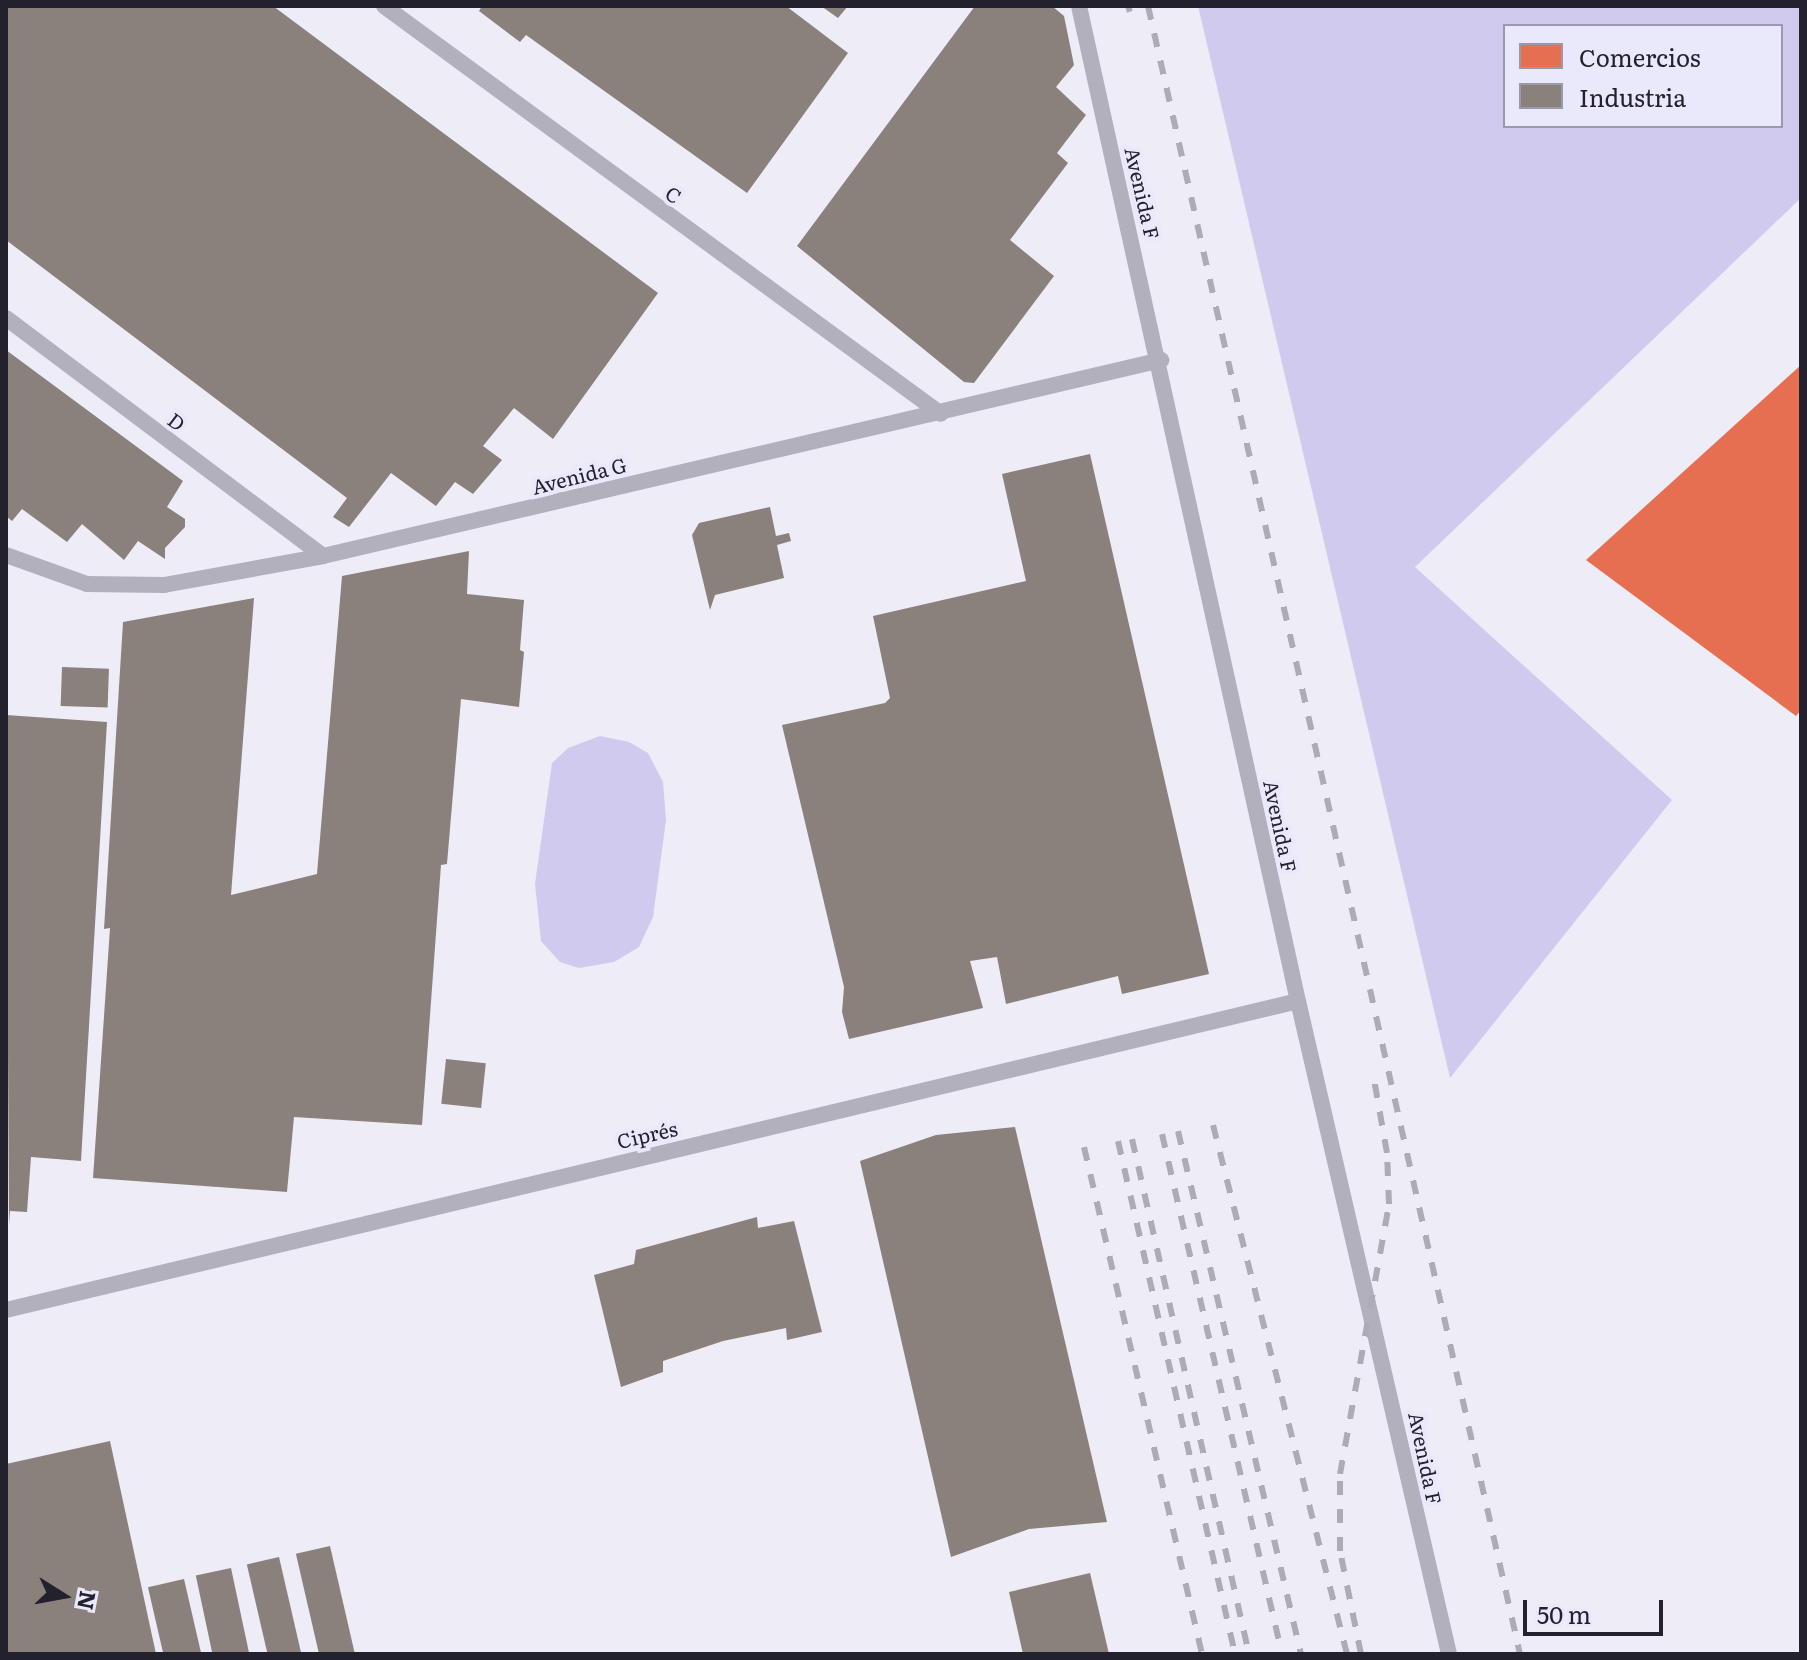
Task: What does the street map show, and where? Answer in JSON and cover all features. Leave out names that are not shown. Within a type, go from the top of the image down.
[{"type":"street","name":"C","points":[[384,6],[941,414]]},
{"type":"street","name":"Avenida F","points":[[1079,6],[1161,360],[1298,1001],[1449,1654]]},
{"type":"street","name":"D","points":[[6,318],[323,556]]},
{"type":"street","name":"Avenida G","points":[[6,555],[87,584],[134,588],[323,556],[941,414],[1161,360]]},
{"type":"street","name":"Ciprés","points":[[6,1310],[1298,1001]]},
{"type":"shaded area","points":[[1198,6],[1801,6],[1801,198],[1415,567],[1672,800],[1450,1078]]},
{"type":"shaded area","points":[[600,736],[629,742],[648,753],[663,782],[666,820],[653,917],[639,947],[614,962],[579,968],[560,962],[541,941],[535,884],[552,763],[568,748]]},
{"type":"building: Comercios","points":[[1801,365],[1801,710],[1796,716],[1586,560]]},
{"type":"building: Industria","points":[[6,6],[273,6],[658,293],[553,439],[514,408],[483,446],[502,460],[473,494],[455,482],[436,506],[391,473],[349,527],[333,517],[347,498],[6,240]]},
{"type":"building: Industria","points":[[482,6],[786,6],[848,53],[747,193],[526,35],[520,42],[479,11]]},
{"type":"building: Industria","points":[[821,6],[848,6],[838,18]]},
{"type":"building: Industria","points":[[975,6],[1052,6],[1064,16],[1074,65],[1056,87],[1086,115],[1057,153],[1068,163],[1010,240],[1054,276],[974,383],[964,382],[797,246]]},
{"type":"building: Industria","points":[[6,350],[183,481],[167,507],[185,519],[185,527],[165,548],[165,559],[138,541],[124,560],[82,524],[67,542],[22,509],[12,521],[6,516]]},
{"type":"building: Industria","points":[[1090,454],[1209,974],[1122,994],[1118,976],[1006,1004],[997,957],[970,961],[983,1008],[849,1039],[842,1012],[844,987],[782,725],[885,703],[890,698],[873,616],[1026,581],[1002,474]]},
{"type":"building: Industria","points":[[770,507],[776,536],[789,533],[791,541],[777,545],[784,578],[715,595],[710,610],[692,535],[699,523]]},
{"type":"building: Industria","points":[[469,551],[467,594],[524,600],[520,650],[524,652],[519,707],[461,699],[447,864],[441,865],[422,1125],[294,1117],[287,1192],[93,1178],[110,928],[104,929],[123,622],[254,598],[231,895],[317,874],[342,576]]},
{"type":"building: Industria","points":[[62,667],[109,669],[108,708],[61,706]]},
{"type":"building: Industria","points":[[6,715],[107,722],[81,1161],[31,1157],[27,1212],[10,1211],[9,1225]]},
{"type":"building: Industria","points":[[446,1059],[486,1063],[481,1108],[441,1104]]},
{"type":"building: Industria","points":[[1015,1127],[1107,1522],[1029,1529],[951,1557],[860,1161],[936,1135]]},
{"type":"building: Industria","points":[[757,1217],[758,1228],[794,1221],[822,1332],[787,1340],[786,1328],[723,1341],[663,1361],[663,1372],[621,1387],[594,1275],[634,1264],[636,1250]]},
{"type":"building: Industria","points":[[110,1441],[156,1654],[6,1654],[6,1464]]},
{"type":"building: Industria","points":[[330,1546],[355,1654],[319,1654],[296,1554]]},
{"type":"building: Industria","points":[[279,1557],[301,1654],[268,1654],[247,1564]]},
{"type":"building: Industria","points":[[231,1568],[249,1654],[212,1654],[196,1575]]},
{"type":"building: Industria","points":[[1090,1573],[1109,1654],[1023,1654],[1009,1592]]},
{"type":"building: Industria","points":[[184,1579],[201,1654],[163,1654],[148,1587]]},
{"type":"railway","points":[[1128,6],[1130,12]]},
{"type":"railway","points":[[1148,6],[1520,1654]]},
{"type":"railway","points":[[1361,1654],[1340,1551],[1340,1474],[1389,1204],[1387,1153],[1373,1074]]},
{"type":"railway","points":[[1213,1125],[1347,1654]]},
{"type":"railway","points":[[1178,1131],[1301,1654]]},
{"type":"railway","points":[[1162,1134],[1282,1654]]},
{"type":"railway","points":[[1132,1139],[1249,1654]]},
{"type":"railway","points":[[1118,1141],[1235,1654]]},
{"type":"railway","points":[[1084,1147],[1202,1654]]}]
